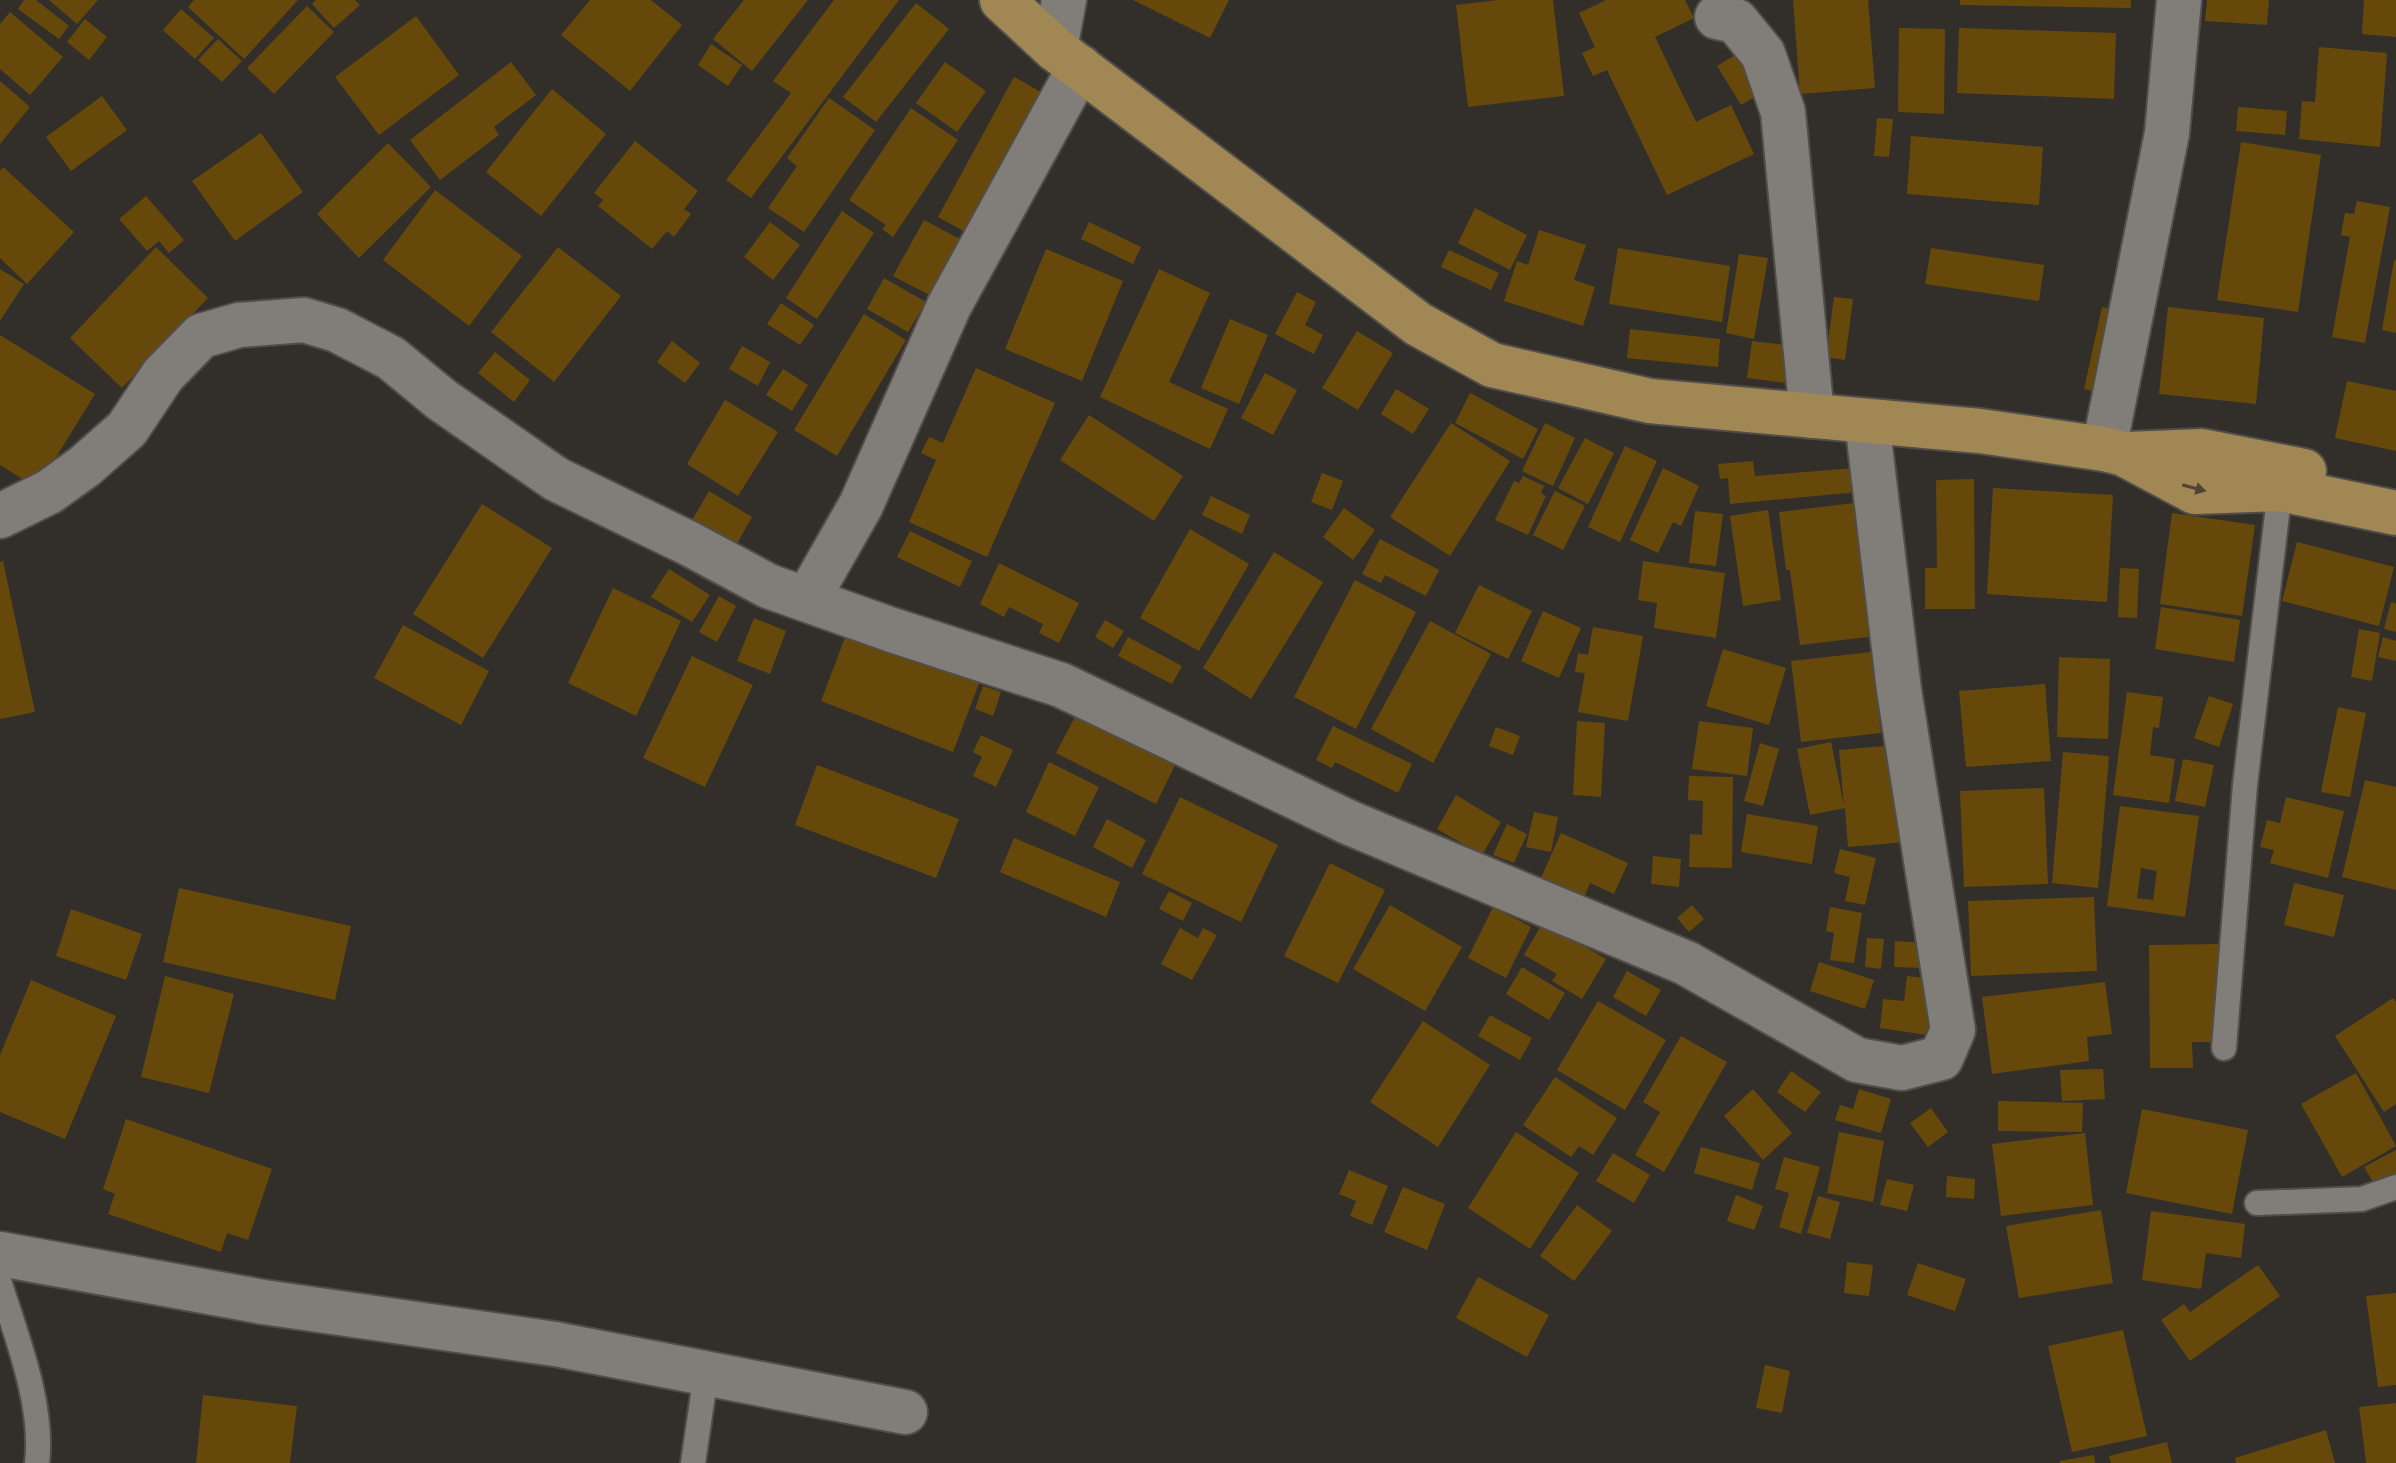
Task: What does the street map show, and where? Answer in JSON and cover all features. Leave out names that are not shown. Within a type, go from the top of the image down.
[{"type":"main road","points":[[1002,0],[1068,58],[1418,324],[1492,365],[1650,401],[1980,431],[2114,452],[2202,451],[2396,489]]},
{"type":"main road","points":[[2114,452],[2195,492],[2280,489],[2396,513]]},
{"type":"street","points":[[808,598],[861,505],[949,306],[1068,58],[1064,0]]},
{"type":"street","points":[[2114,452],[2167,133],[2179,0]]},
{"type":"street","points":[[1717,17],[1736,21],[1763,54],[1783,112],[1812,416]]},
{"type":"street","points":[[0,516],[49,492],[127,429],[163,375],[201,336],[239,325],[304,320],[337,330],[391,358],[442,400],[556,479],[768,586],[1061,685],[1350,823],[1686,963],[1857,1060],[1902,1068],[1941,1058],[1953,1030],[1899,690],[1867,421]]},
{"type":"street","points":[[0,1254],[263,1302],[555,1344],[905,1412]]},
{"type":"lane","points":[[2224,1048],[2245,785],[2280,489]]},
{"type":"lane","points":[[2257,1203],[2362,1199],[2396,1187]]},
{"type":"lane","points":[[0,1284],[24,1361],[40,1439],[37,1463]]},
{"type":"lane","points":[[693,1463],[706,1374]]},
{"type":"building","points":[[24,0],[36,0],[69,26],[59,39],[18,9]]},
{"type":"building","points":[[49,0],[98,0],[77,24]]},
{"type":"building","points":[[194,0],[298,0],[244,59],[188,7]]},
{"type":"building","points":[[316,0],[355,0],[360,5],[334,28],[312,4]]},
{"type":"building","points":[[590,0],[651,0],[682,25],[630,91],[561,35]]},
{"type":"building","points":[[744,0],[808,0],[752,71],[713,39]]},
{"type":"building","points":[[834,0],[899,0],[751,198],[726,180],[791,93],[773,81]]},
{"type":"building","points":[[1133,0],[1229,0],[1210,38]]},
{"type":"building","points":[[1498,0],[1553,0],[1564,96],[1468,107],[1456,5]]},
{"type":"building","points":[[1606,0],[1685,0],[1694,18],[1655,37],[1696,122],[1731,105],[1754,154],[1667,195],[1607,70],[1593,76],[1582,53],[1595,47],[1579,13]]},
{"type":"building","points":[[1793,0],[1868,0],[1875,88],[1800,94]]},
{"type":"building","points":[[1960,0],[2131,0],[2131,8],[1960,5]]},
{"type":"building","points":[[2207,0],[2269,0],[2267,25],[2205,21]]},
{"type":"building","points":[[2364,0],[2396,0],[2396,37],[2362,34]]},
{"type":"building","points":[[916,3],[949,29],[876,122],[843,97]]},
{"type":"building","points":[[307,6],[334,32],[274,94],[247,68]]},
{"type":"building","points":[[181,9],[214,38],[195,59],[163,30]]},
{"type":"building","points":[[10,12],[63,57],[30,95],[0,69],[0,24]]},
{"type":"building","points":[[416,16],[459,75],[379,135],[335,77]]},
{"type":"building","points":[[85,19],[107,37],[89,60],[67,42]]},
{"type":"building","points":[[1899,28],[1945,29],[1944,114],[1898,112]]},
{"type":"building","points":[[1959,28],[2116,33],[2114,99],[1957,93]]},
{"type":"building","points":[[218,39],[242,61],[222,82],[198,60]]},
{"type":"building","points":[[711,44],[742,65],[728,86],[698,65]]},
{"type":"building","points":[[2319,47],[2387,53],[2380,147],[2299,139],[2302,101],[2315,102]]},
{"type":"building","points":[[1745,49],[1770,88],[1741,105],[1717,66]]},
{"type":"building","points":[[511,62],[536,95],[494,127],[499,135],[440,180],[410,140]]},
{"type":"building","points":[[945,62],[986,91],[957,132],[916,103]]},
{"type":"building","points":[[1014,77],[1048,96],[971,235],[938,217]]},
{"type":"building","points":[[0,81],[30,107],[0,144]]},
{"type":"building","points":[[552,89],[606,134],[541,216],[486,172]]},
{"type":"building","points":[[102,96],[127,130],[71,171],[46,137]]},
{"type":"building","points":[[829,98],[875,130],[804,232],[768,208],[797,166],[787,158]]},
{"type":"building","points":[[2238,107],[2287,111],[2285,135],[2236,131]]},
{"type":"building","points":[[911,108],[958,140],[893,237],[882,229],[886,225],[849,200]]},
{"type":"building","points":[[1877,118],[1893,119],[1889,157],[1874,156]]},
{"type":"building","points":[[261,133],[303,192],[235,241],[192,181]]},
{"type":"building","points":[[1911,136],[2043,147],[2039,205],[1907,194]]},
{"type":"building","points":[[635,141],[698,191],[684,209],[691,214],[674,237],[667,231],[652,249],[598,206],[603,200],[594,193]]},
{"type":"building","points":[[2241,142],[2321,155],[2298,312],[2217,300]]},
{"type":"building","points":[[388,143],[431,187],[359,258],[317,214]]},
{"type":"building","points":[[3,167],[74,232],[27,284],[0,258],[0,171]]},
{"type":"building","points":[[435,190],[522,256],[469,326],[383,260]]},
{"type":"building","points":[[146,196],[184,240],[169,253],[159,241],[147,251],[119,219]]},
{"type":"building","points":[[2357,201],[2390,207],[2365,343],[2332,337],[2350,237],[2341,235],[2345,213],[2354,214]]},
{"type":"building","points":[[1475,208],[1527,235],[1510,270],[1458,243]]},
{"type":"building","points":[[842,211],[874,233],[817,319],[786,298]]},
{"type":"building","points":[[924,220],[973,246],[943,302],[893,276]]},
{"type":"building","points":[[770,222],[800,245],[773,280],[744,257]]},
{"type":"building","points":[[1089,222],[1141,247],[1133,264],[1081,239]]},
{"type":"building","points":[[1539,230],[1586,245],[1574,280],[1595,287],[1583,326],[1504,301],[1517,261],[1528,265]]},
{"type":"building","points":[[156,247],[208,298],[122,388],[70,338]]},
{"type":"building","points":[[558,247],[621,296],[554,382],[491,332]]},
{"type":"building","points":[[1618,248],[1730,266],[1722,322],[1609,304]]},
{"type":"building","points":[[1931,248],[2044,265],[2039,301],[1925,284]]},
{"type":"building","points":[[1046,249],[1123,281],[1082,381],[1005,349]]},
{"type":"building","points":[[1449,250],[1499,273],[1491,290],[1441,267]]},
{"type":"building","points":[[1739,254],[1768,258],[1754,339],[1726,333]]},
{"type":"building","points":[[2396,260],[2396,333],[2382,330]]},
{"type":"building","points":[[0,269],[24,284],[0,321]]},
{"type":"building","points":[[1159,269],[1210,293],[1169,382],[1228,409],[1210,449],[1100,397]]},
{"type":"building","points":[[884,278],[926,302],[908,332],[867,309]]},
{"type":"building","points":[[1297,292],[1316,302],[1305,325],[1323,335],[1314,354],[1275,334]]},
{"type":"building","points":[[1834,297],[1853,299],[1845,360],[1826,357]]},
{"type":"building","points":[[781,303],[814,325],[800,345],[767,324]]},
{"type":"building","points":[[2102,307],[2124,312],[2106,394],[2084,389]]},
{"type":"building","points":[[2168,307],[2264,318],[2256,404],[2159,394]]},
{"type":"building","points":[[864,314],[906,340],[837,456],[794,430]]},
{"type":"building","points":[[1230,319],[1268,335],[1239,404],[1201,388]]},
{"type":"building","points":[[1630,329],[1720,339],[1718,367],[1627,358]]},
{"type":"building","points":[[1357,331],[1393,353],[1358,410],[1322,388]]},
{"type":"building","points":[[0,335],[95,394],[37,488],[0,465]]},
{"type":"building","points":[[672,341],[700,363],[685,383],[657,362]]},
{"type":"building","points":[[1752,341],[1804,347],[1800,385],[1747,378]]},
{"type":"building","points":[[742,346],[770,362],[758,386],[729,369]]},
{"type":"building","points":[[495,352],[530,380],[514,402],[478,373]]},
{"type":"building","points":[[976,368],[1055,403],[987,557],[909,522],[936,460],[921,453],[929,437],[943,443]]},
{"type":"building","points":[[783,369],[808,385],[792,411],[766,395]]},
{"type":"building","points":[[1265,373],[1297,390],[1273,435],[1241,418]]},
{"type":"building","points":[[2347,381],[2396,391],[2396,451],[2335,438]]},
{"type":"building","points":[[1396,389],[1429,409],[1413,434],[1381,414]]},
{"type":"building","points":[[1470,393],[1538,429],[1523,459],[1455,423]]},
{"type":"building","points":[[725,400],[778,432],[738,496],[687,464]]},
{"type":"building","points":[[1089,415],[1183,476],[1154,521],[1060,460]]},
{"type":"building","points":[[1451,423],[1510,461],[1450,556],[1390,517]]},
{"type":"building","points":[[1545,423],[1575,438],[1553,486],[1522,471]]},
{"type":"building","points":[[1585,438],[1614,453],[1588,504],[1558,488]]},
{"type":"building","points":[[1625,446],[1657,461],[1620,542],[1588,527]]},
{"type":"building","points":[[1753,461],[1755,476],[1866,467],[1868,491],[1730,504],[1728,478],[1720,479],[1718,464]]},
{"type":"building","points":[[1663,468],[1699,486],[1681,526],[1673,522],[1658,553],[1630,540]]},
{"type":"building","points":[[1322,473],[1343,481],[1332,510],[1311,502]]},
{"type":"building","points":[[1523,476],[1544,486],[1541,493],[1546,496],[1528,535],[1495,520],[1514,481],[1519,483]]},
{"type":"building","points":[[1974,479],[1975,609],[1925,609],[1925,568],[1937,568],[1936,480]]},
{"type":"building","points":[[1993,488],[2113,495],[2107,602],[1987,594]]},
{"type":"building","points":[[709,491],[752,517],[734,549],[690,524]]},
{"type":"building","points":[[1555,491],[1585,506],[1563,550],[1533,535]]},
{"type":"building","points":[[1211,496],[1250,515],[1242,534],[1202,515]]},
{"type":"building","points":[[1871,501],[1876,636],[1800,645],[1779,512]]},
{"type":"building","points":[[482,504],[552,548],[483,658],[413,614]]},
{"type":"building","points":[[1344,508],[1375,530],[1353,560],[1323,537]]},
{"type":"building","points":[[1768,510],[1781,600],[1743,606],[1730,516]]},
{"type":"building","points":[[1695,511],[1723,514],[1716,566],[1689,563]]},
{"type":"building","points":[[2172,513],[2255,525],[2242,616],[2160,604]]},
{"type":"building","points":[[1190,529],[1249,564],[1199,651],[1140,618]]},
{"type":"building","points":[[910,531],[972,561],[960,587],[897,557]]},
{"type":"building","points":[[1380,539],[1439,570],[1426,596],[1385,575],[1381,583],[1362,574]]},
{"type":"building","points":[[2297,542],[2394,567],[2379,626],[2282,601]]},
{"type":"building","points":[[1274,552],[1323,582],[1251,699],[1203,668]]},
{"type":"building","points":[[3,561],[35,712],[0,719],[0,562]]},
{"type":"building","points":[[1643,561],[1725,573],[1716,638],[1654,628],[1657,603],[1638,600]]},
{"type":"building","points":[[999,563],[1079,603],[1059,643],[1039,633],[1043,624],[1009,607],[1004,617],[980,604]]},
{"type":"building","points":[[2120,568],[2139,569],[2137,618],[2118,617]]},
{"type":"building","points":[[669,569],[710,595],[692,622],[651,597]]},
{"type":"building","points":[[1355,580],[1416,612],[1356,729],[1294,697]]},
{"type":"building","points":[[1479,585],[1532,611],[1508,659],[1455,633]]},
{"type":"building","points":[[613,588],[681,621],[636,716],[568,683]]},
{"type":"building","points":[[719,596],[736,606],[717,642],[699,632]]},
{"type":"building","points":[[2391,602],[2396,604],[2396,632],[2384,629]]},
{"type":"building","points":[[2161,607],[2240,620],[2234,662],[2155,649]]},
{"type":"building","points":[[1543,611],[1581,628],[1559,678],[1521,661]]},
{"type":"building","points":[[754,618],[786,631],[770,674],[737,661]]},
{"type":"building","points":[[1105,620],[1124,631],[1113,648],[1095,637]]},
{"type":"building","points":[[1430,621],[1491,654],[1433,763],[1371,729]]},
{"type":"building","points":[[403,625],[489,671],[461,725],[374,678]]},
{"type":"building","points":[[849,627],[981,678],[953,752],[821,701]]},
{"type":"building","points":[[1593,627],[1643,636],[1628,721],[1578,712],[1585,673],[1575,672],[1578,653],[1588,655]]},
{"type":"building","points":[[2359,629],[2380,633],[2372,681],[2351,677]]},
{"type":"building","points":[[1128,637],[1182,666],[1172,684],[1118,656]]},
{"type":"building","points":[[2383,637],[2396,641],[2396,661],[2378,657]]},
{"type":"building","points":[[1723,649],[1786,668],[1769,725],[1706,706]]},
{"type":"building","points":[[1871,652],[1881,733],[1801,742],[1791,661]]},
{"type":"building","points":[[692,656],[753,685],[705,787],[643,758]]},
{"type":"building","points":[[2059,657],[2110,659],[2108,739],[2057,737]]},
{"type":"building","points":[[2045,684],[2051,761],[1966,767],[1959,691]]},
{"type":"building","points":[[983,686],[1001,692],[993,716],[975,709]]},
{"type":"building","points":[[2127,692],[2163,697],[2159,728],[2153,727],[2150,755],[2175,759],[2169,803],[2113,795]]},
{"type":"building","points":[[2209,696],[2233,704],[2219,747],[2194,738]]},
{"type":"building","points":[[2338,707],[2366,713],[2350,797],[2321,792]]},
{"type":"building","points":[[1076,715],[1175,765],[1156,804],[1056,753]]},
{"type":"building","points":[[1577,721],[1605,723],[1601,797],[1573,795]]},
{"type":"building","points":[[1699,721],[1753,728],[1747,776],[1692,769]]},
{"type":"building","points":[[1333,726],[1412,764],[1398,793],[1335,762],[1332,768],[1316,760]]},
{"type":"building","points":[[1496,727],[1520,736],[1513,755],[1489,746]]},
{"type":"building","points":[[981,735],[1013,750],[996,787],[973,776],[982,757],[973,752]]},
{"type":"building","points":[[1831,742],[1844,806],[1839,750],[1908,744],[1916,841],[1848,847],[1845,808],[1810,815],[1797,749]]},
{"type":"building","points":[[1760,743],[1779,749],[1763,806],[1744,801]]},
{"type":"building","points":[[2063,752],[2109,756],[2098,888],[2052,883]]},
{"type":"building","points":[[2183,759],[2214,765],[2205,807],[2175,801]]},
{"type":"building","points":[[1049,762],[1099,787],[1075,836],[1026,812]]},
{"type":"building","points":[[817,765],[959,819],[936,878],[795,825]]},
{"type":"building","points":[[1689,776],[1733,777],[1732,868],[1689,867],[1690,834],[1702,835],[1703,801],[1688,800]]},
{"type":"building","points":[[2365,780],[2396,787],[2396,890],[2342,877]]},
{"type":"building","points":[[2044,788],[2048,884],[1964,887],[1960,791]]},
{"type":"building","points":[[1456,795],[1501,822],[1482,855],[1437,829]]},
{"type":"building","points":[[1180,797],[1278,845],[1241,922],[1142,874]]},
{"type":"building","points":[[2286,797],[2344,811],[2328,878],[2270,863],[2274,850],[2260,847],[2267,820],[2280,823]]},
{"type":"building","points":[[2120,806],[2199,816],[2185,917],[2107,906]],"holes":[[[2141,868],[2157,871],[2153,900],[2137,898]]]},
{"type":"building","points":[[1534,812],[1558,817],[1551,852],[1526,847]]},
{"type":"building","points":[[1747,814],[1818,826],[1812,864],[1741,852]]},
{"type":"building","points":[[1107,819],[1146,840],[1132,868],[1093,847]]},
{"type":"building","points":[[1507,824],[1527,834],[1514,863],[1493,855]]},
{"type":"building","points":[[1561,833],[1628,863],[1614,894],[1590,883],[1583,900],[1540,880]]},
{"type":"building","points":[[1014,838],[1120,882],[1106,917],[1000,872]]},
{"type":"building","points":[[1840,849],[1876,858],[1865,905],[1845,901],[1850,877],[1834,873]]},
{"type":"building","points":[[1653,856],[1681,859],[1679,887],[1651,884]]},
{"type":"building","points":[[1330,863],[1385,890],[1338,983],[1284,956]]},
{"type":"building","points":[[2294,883],[2344,895],[2334,937],[2284,925]]},
{"type":"building","points":[[179,888],[351,926],[335,1000],[163,962]]},
{"type":"building","points":[[1169,891],[1192,903],[1183,921],[1159,909]]},
{"type":"building","points":[[2094,897],[2097,971],[1971,976],[1968,901]]},
{"type":"building","points":[[1390,905],[1462,947],[1425,1011],[1353,969]]},
{"type":"building","points":[[1692,905],[1704,919],[1689,932],[1677,918]]},
{"type":"building","points":[[1493,907],[1531,927],[1506,978],[1468,958]]},
{"type":"building","points":[[1830,907],[1862,913],[1854,963],[1830,960],[1834,933],[1826,931]]},
{"type":"building","points":[[71,909],[142,934],[126,980],[56,956]]},
{"type":"building","points":[[1543,922],[1606,959],[1582,999],[1552,981],[1557,974],[1524,955]]},
{"type":"building","points":[[1180,928],[1198,938],[1203,928],[1217,935],[1192,980],[1161,964]]},
{"type":"building","points":[[1867,938],[1884,939],[1881,969],[1865,967]]},
{"type":"building","points":[[1895,941],[1925,943],[1924,968],[1894,967]]},
{"type":"building","points":[[2222,944],[2223,1042],[2192,1042],[2193,1068],[2150,1068],[2149,945]]},
{"type":"building","points":[[1819,962],[1874,980],[1865,1009],[1810,991]]},
{"type":"building","points":[[1522,967],[1565,993],[1549,1020],[1506,994]]},
{"type":"building","points":[[1627,971],[1661,990],[1646,1016],[1613,997]]},
{"type":"building","points":[[165,976],[234,994],[209,1093],[141,1077]]},
{"type":"building","points":[[1907,976],[1940,980],[1934,1036],[1880,1028],[1883,999],[1904,1001]]},
{"type":"building","points":[[31,980],[116,1016],[65,1139],[0,1112],[0,1055]]},
{"type":"building","points":[[2105,982],[2112,1034],[2087,1037],[2089,1061],[1992,1074],[1982,997]]},
{"type":"building","points":[[2393,998],[2396,1002],[2396,1104],[2384,1112],[2335,1036]]},
{"type":"building","points":[[1598,1001],[1666,1040],[1625,1110],[1557,1070]]},
{"type":"building","points":[[1490,1015],[1532,1038],[1520,1060],[1478,1036]]},
{"type":"building","points":[[1423,1021],[1490,1065],[1438,1147],[1370,1102]]},
{"type":"building","points":[[1681,1036],[1727,1062],[1664,1172],[1635,1155],[1660,1112],[1643,1102]]},
{"type":"building","points":[[2103,1069],[2105,1099],[2062,1101],[2060,1070]]},
{"type":"building","points":[[1791,1071],[1821,1092],[1805,1112],[1777,1092]]},
{"type":"building","points":[[2356,1073],[2396,1146],[2342,1177],[2301,1104]]},
{"type":"building","points":[[1555,1077],[1617,1118],[1593,1155],[1579,1146],[1571,1157],[1523,1125]]},
{"type":"building","points":[[1753,1089],[1792,1133],[1763,1160],[1724,1116]]},
{"type":"building","points":[[1859,1089],[1891,1099],[1881,1133],[1835,1120],[1840,1105],[1853,1109]]},
{"type":"building","points":[[1998,1101],[2083,1103],[2082,1132],[1998,1131]]},
{"type":"building","points":[[1931,1108],[1948,1132],[1928,1147],[1910,1123]]},
{"type":"building","points":[[2142,1109],[2248,1130],[2232,1214],[2126,1193]]},
{"type":"building","points":[[126,1119],[272,1169],[248,1240],[227,1233],[221,1252],[108,1214],[115,1194],[103,1189]]},
{"type":"building","points":[[1516,1132],[1579,1173],[1530,1249],[1468,1208]]},
{"type":"building","points":[[1839,1132],[1884,1141],[1873,1202],[1827,1193]]},
{"type":"building","points":[[2085,1133],[2093,1205],[2001,1216],[1992,1144]]},
{"type":"building","points":[[1701,1147],[1760,1163],[1752,1190],[1694,1173]]},
{"type":"building","points":[[2396,1150],[2396,1173],[2375,1185],[2364,1167]]},
{"type":"building","points":[[1613,1153],[1650,1175],[1634,1203],[1596,1181]]},
{"type":"building","points":[[1784,1157],[1820,1167],[1801,1234],[1779,1227],[1789,1193],[1775,1189]]},
{"type":"building","points":[[1349,1170],[1388,1186],[1372,1225],[1350,1216],[1356,1201],[1339,1194]]},
{"type":"building","points":[[1947,1176],[1975,1179],[1974,1199],[1946,1197]]},
{"type":"building","points":[[1887,1179],[1914,1185],[1907,1211],[1880,1205]]},
{"type":"building","points":[[1403,1187],[1445,1204],[1427,1250],[1384,1232]]},
{"type":"building","points":[[1736,1195],[1763,1206],[1754,1230],[1727,1221]]},
{"type":"building","points":[[1818,1196],[1840,1202],[1830,1239],[1807,1233]]},
{"type":"building","points":[[1577,1205],[1612,1231],[1574,1281],[1540,1256]]},
{"type":"building","points":[[2101,1210],[2113,1283],[2019,1298],[2006,1226]]},
{"type":"building","points":[[2151,1211],[2245,1224],[2241,1258],[2206,1253],[2201,1289],[2142,1280]]},
{"type":"building","points":[[1847,1262],[1873,1265],[1869,1296],[1844,1293]]},
{"type":"building","points":[[1918,1263],[1966,1279],[1955,1311],[1907,1295]]},
{"type":"building","points":[[2258,1265],[2280,1296],[2190,1361],[2161,1320],[2184,1304],[2190,1312]]},
{"type":"building","points":[[1478,1277],[1549,1315],[1527,1357],[1456,1318]]},
{"type":"building","points":[[2396,1293],[2396,1385],[2378,1387],[2366,1296]]},
{"type":"building","points":[[2123,1330],[2147,1436],[2072,1452],[2048,1346]]},
{"type":"building","points":[[1765,1365],[1790,1371],[1782,1413],[1756,1408]]},
{"type":"building","points":[[203,1395],[297,1406],[290,1463],[196,1463]]},
{"type":"building","points":[[2396,1403],[2396,1463],[2366,1463],[2359,1407]]},
{"type":"building","points":[[2326,1430],[2335,1463],[2236,1463],[2235,1458]]},
{"type":"building","points":[[2167,1442],[2172,1463],[2111,1463],[2109,1456]]},
{"type":"building","points":[[2094,1455],[2095,1463],[2060,1463],[2060,1461]]}]
